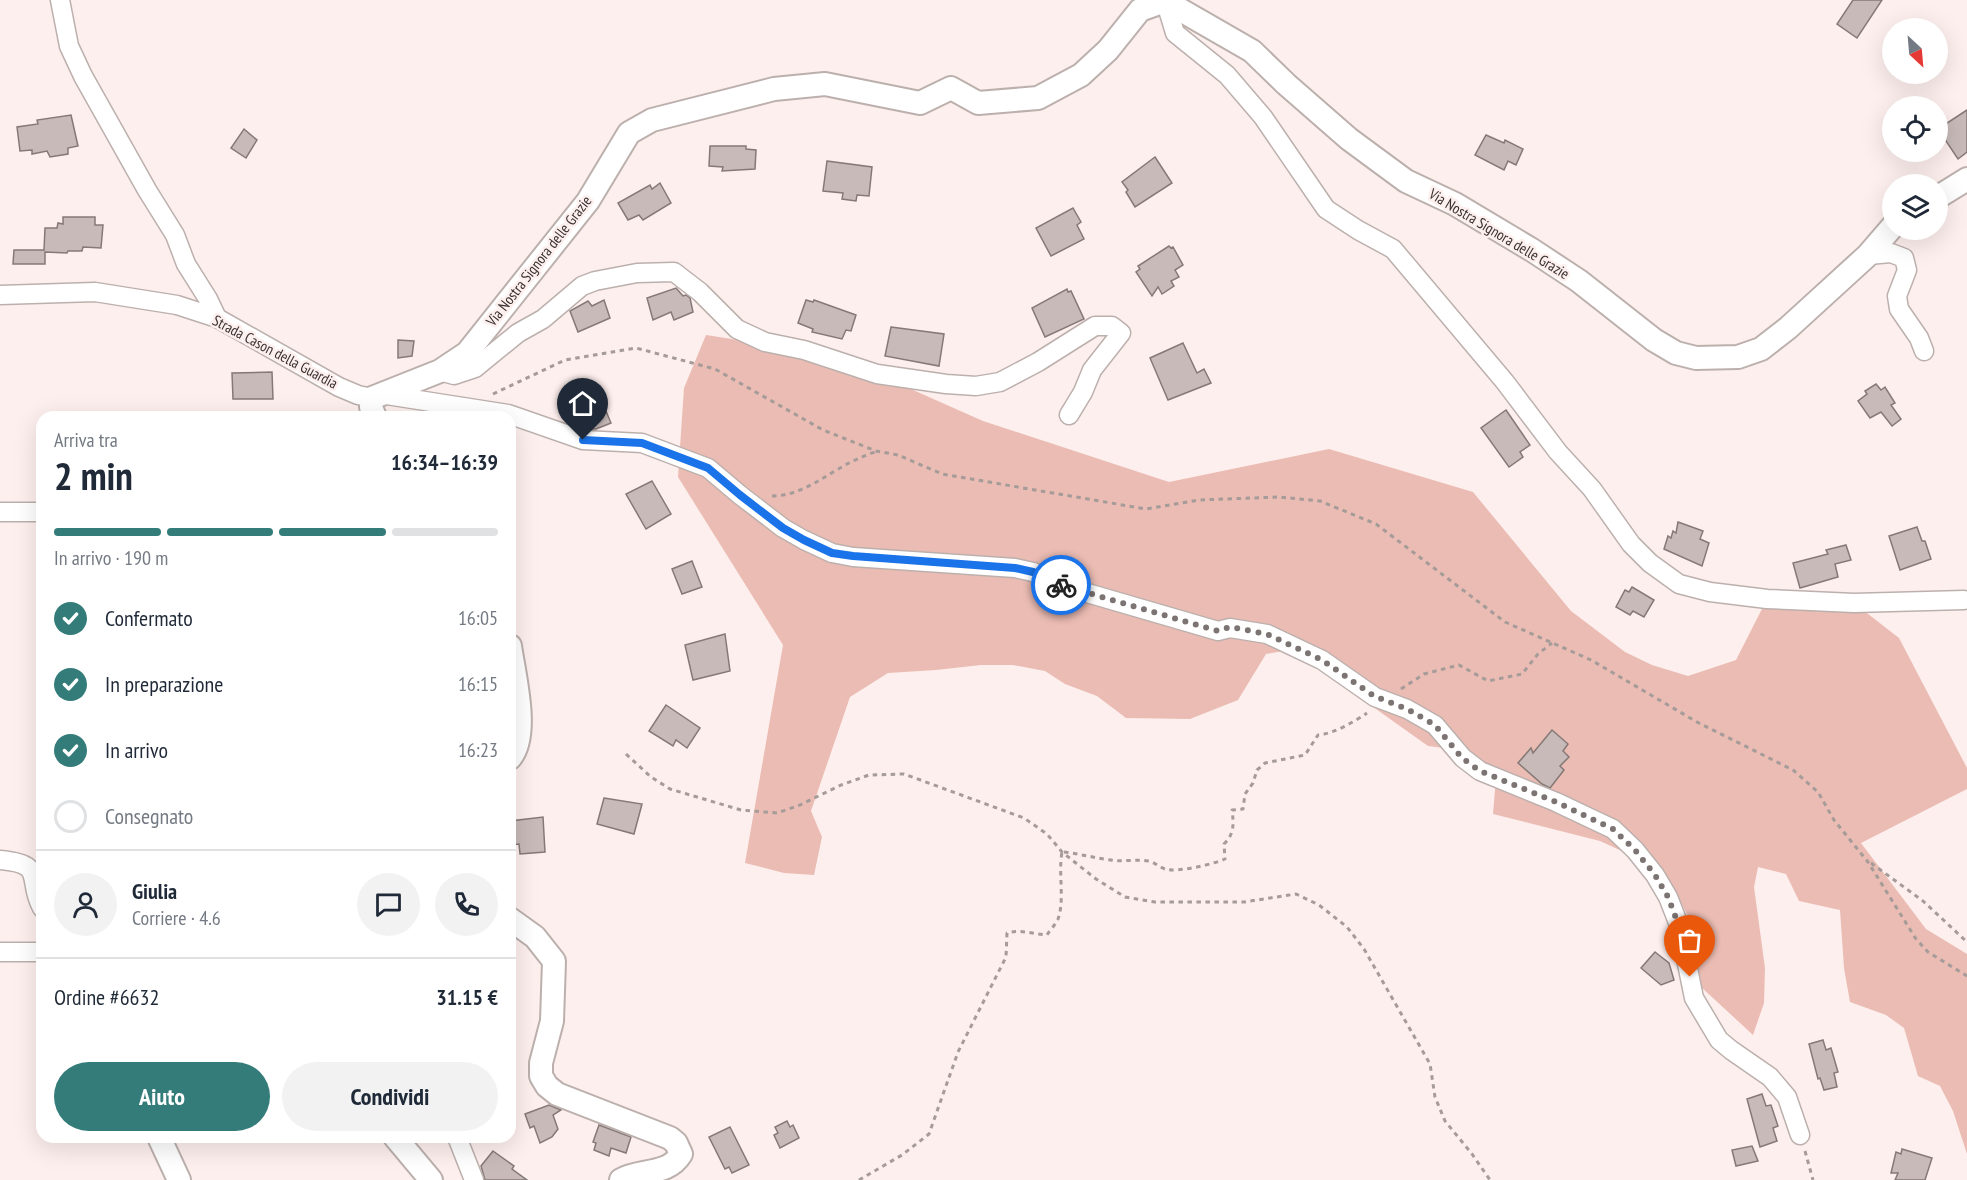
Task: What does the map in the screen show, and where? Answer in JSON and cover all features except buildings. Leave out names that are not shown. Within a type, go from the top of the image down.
[{"type":"street","points":[[60,0],[69,46],[83,76],[175,235],[186,264],[217,318]]},
{"type":"street","points":[[1165,1],[1175,33],[1227,75],[1263,117],[1326,209],[1393,249],[1505,382],[1558,452],[1592,489],[1631,544],[1650,563],[1679,584],[1710,592],[1756,598],[1854,603],[1964,600]]},
{"type":"street","name":"Via Nostra Signora delle Grazie","points":[[376,403],[440,371],[467,353],[588,201],[629,133],[652,120],[774,89],[825,84],[920,103],[951,88],[978,103],[1038,98],[1081,75],[1108,51],[1140,10],[1165,1],[1252,51],[1349,139],[1406,181],[1455,204],[1532,250],[1579,281],[1654,340],[1676,353],[1696,358],[1738,357],[1761,349],[1788,328],[1868,255],[1882,239]]},
{"type":"street","points":[[1948,190],[1967,179]]},
{"type":"street","points":[[1868,255],[1891,253],[1904,258],[1907,270],[1897,296],[1899,309],[1924,351]]},
{"type":"street","points":[[440,371],[454,375],[475,368],[518,333],[543,319],[582,286],[595,281],[637,273],[674,272],[700,292],[736,329],[765,342],[804,350],[877,374],[946,384],[976,386],[1000,382],[1056,352],[1095,326],[1112,326],[1121,333],[1092,370],[1083,392],[1069,415]]},
{"type":"street","name":"Strada Cason della Guardia","points":[[0,295],[95,292],[177,305],[217,318],[339,387],[376,403],[482,411]]},
{"type":"street","name":"Strada Cason della Guardia","points":[[516,417],[583,440],[642,443],[708,468],[783,528],[832,553],[1015,568],[1033,572],[1053,583],[1218,631],[1230,627],[1267,634],[1322,660],[1374,696],[1407,709],[1435,725],[1462,758],[1480,771],[1556,802],[1613,829],[1635,850],[1655,875],[1668,897],[1679,926],[1694,998],[1719,1040],[1770,1077],[1787,1097],[1800,1135]]},
{"type":"street","points":[[0,512],[36,512]]},
{"type":"street","points":[[516,689],[520,736],[516,747]]},
{"type":"street","points":[[0,860],[21,862],[29,868],[36,883]]},
{"type":"street","points":[[516,923],[535,937],[554,961],[552,1021],[541,1063],[541,1076],[548,1086],[557,1094],[670,1138],[676,1143],[681,1154],[667,1168],[621,1180]]},
{"type":"street","points":[[0,951],[36,952]]},
{"type":"street","points":[[162,1143],[179,1180]]},
{"type":"street","points":[[400,1143],[431,1180]]},
{"type":"street","points":[[459,1143],[474,1180]]},
{"type":"path","points":[[465,409],[518,381],[565,360],[636,348],[715,369],[823,430],[876,451],[898,455],[942,474],[1146,509],[1199,500],[1279,497],[1320,501],[1376,524],[1505,622],[1590,660],[1697,722],[1793,770],[1818,792],[1834,820],[1868,862],[1916,939],[1928,952],[1967,976]]},
{"type":"path","points":[[740,495],[788,496],[823,479],[848,463],[876,451]]},
{"type":"path","points":[[1407,709],[1396,691],[1424,674],[1459,665],[1488,681],[1522,674],[1538,654],[1552,643]]},
{"type":"path","points":[[1062,852],[1097,856],[1113,861],[1127,859],[1151,861],[1166,870],[1186,870],[1225,859],[1224,844],[1232,836],[1234,823],[1232,810],[1244,809],[1245,794],[1253,783],[1257,771],[1265,763],[1273,760],[1305,755],[1318,735],[1331,734],[1365,715],[1383,700]]},
{"type":"path","points":[[626,754],[651,777],[670,789],[741,810],[777,813],[800,806],[841,785],[869,775],[904,774],[1024,818],[1047,834],[1062,852],[1096,879],[1125,897],[1155,902],[1244,902],[1296,894],[1319,906],[1347,927],[1364,949],[1430,1064],[1435,1097],[1445,1121],[1490,1180]]},
{"type":"path","points":[[859,1180],[902,1155],[928,1134],[958,1052],[1006,957],[1007,933],[1019,930],[1029,934],[1047,935],[1058,920],[1062,888],[1059,876],[1062,852]]},
{"type":"path","points":[[1868,862],[1923,901],[1967,942]]},
{"type":"path","points":[[1800,1135],[1813,1180]]},
{"type":"shaded area","points":[[706,335],[804,350],[877,374],[983,421],[1169,482],[1329,449],[1473,492],[1571,611],[1625,652],[1652,665],[1688,676],[1736,660],[1767,599],[1854,603],[1899,638],[1967,768],[1967,789],[1861,843],[1926,929],[1967,954],[1967,1154],[1953,1111],[1940,1086],[1918,1076],[1904,1028],[1886,1015],[1850,1002],[1844,968],[1840,910],[1799,901],[1786,874],[1758,867],[1754,887],[1765,968],[1764,1003],[1753,1035],[1700,986],[1688,916],[1663,870],[1600,841],[1493,814],[1496,778],[1468,751],[1428,746],[1324,672],[1296,649],[1266,654],[1238,700],[1190,719],[1126,718],[1097,696],[1065,684],[1045,671],[1013,665],[981,665],[888,673],[850,697],[811,811],[822,837],[814,875],[784,873],[745,863],[783,645],[678,477],[684,388]]},
{"type":"way so far","points":[[1061,585],[1218,631],[1230,627],[1267,634],[1322,660],[1374,696],[1407,709],[1435,725],[1462,758],[1480,771],[1556,802],[1613,829],[1635,850],[1655,875],[1668,897],[1679,926],[1690,977]]},
{"type":"route","points":[[583,440],[642,443],[708,468],[783,528],[832,553],[1015,568],[1033,572],[1061,585]]}]
